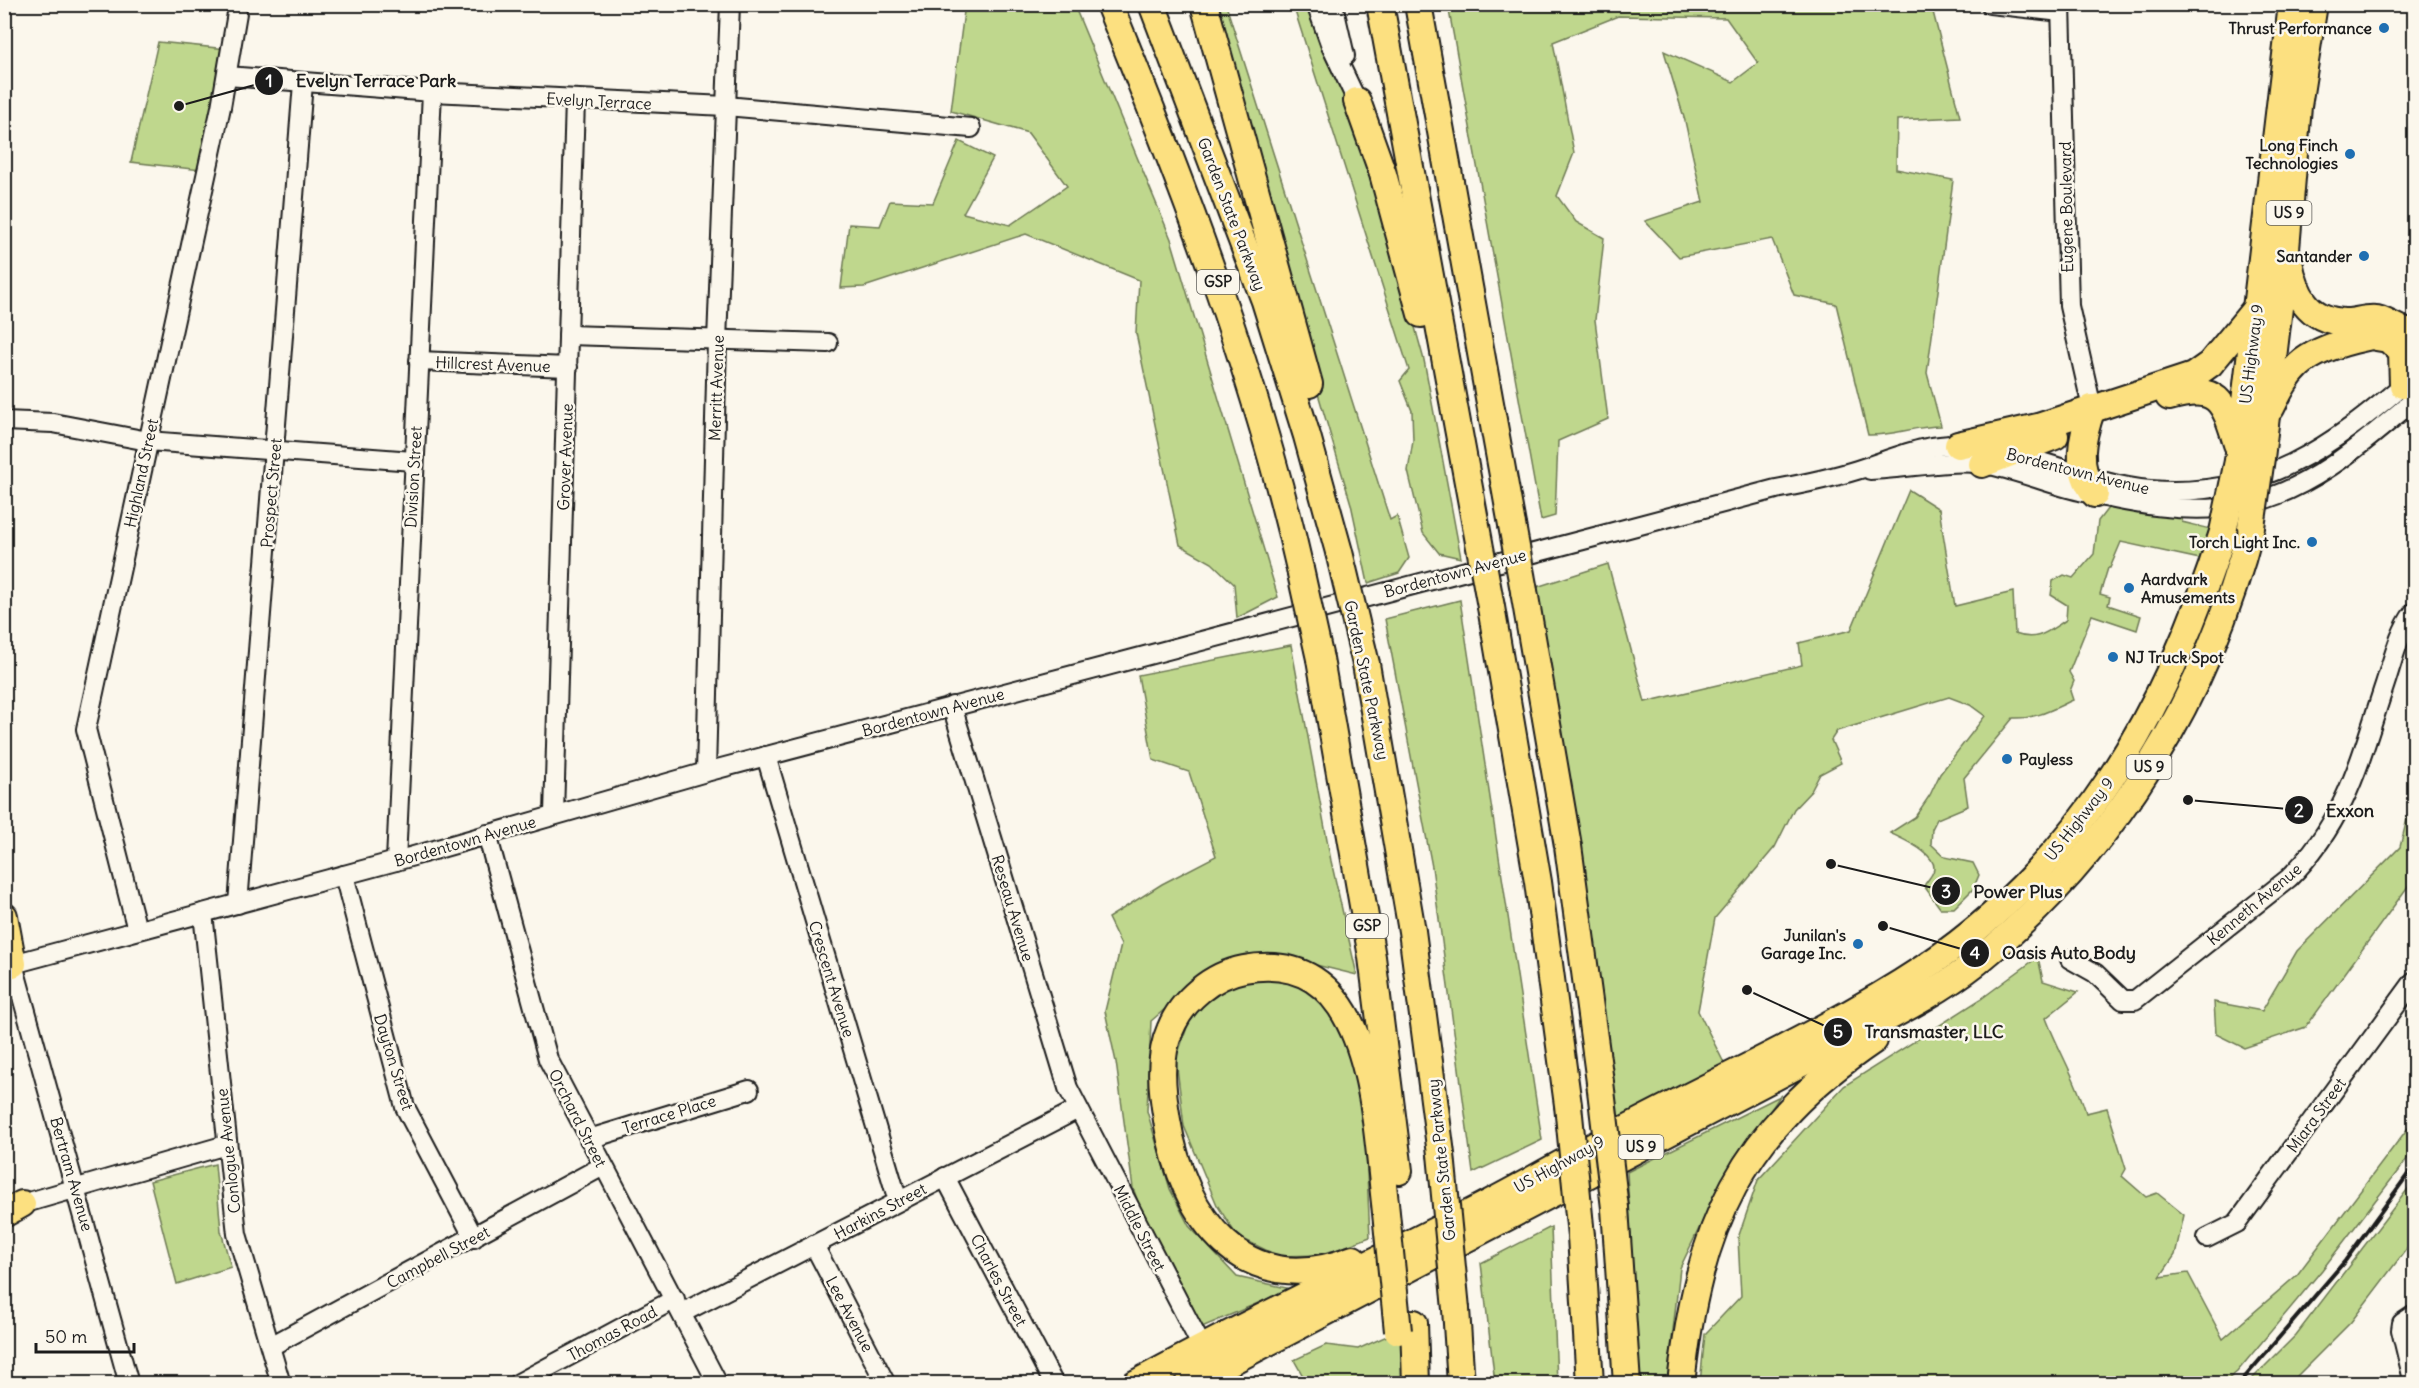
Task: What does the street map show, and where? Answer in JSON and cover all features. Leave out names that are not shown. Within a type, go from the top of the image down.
[{"type":"highway","name":"GSP","points":[[1109,4],[1221,289],[1264,425],[1300,568],[1320,659],[1372,957],[1393,1199]]},
{"type":"highway","name":"Garden State Parkway","points":[[1152,4],[1265,301],[1307,436],[1339,552],[1366,664],[1407,897],[1441,1154],[1461,1383]]},
{"type":"highway","points":[[1188,4],[1244,153]]},
{"type":"highway","points":[[1204,4],[1327,450],[1339,552]]},
{"type":"highway","points":[[1380,4],[1491,607],[1538,882],[1568,1105],[1581,1236],[1590,1383]]},
{"type":"highway","points":[[1418,4],[1568,846],[1615,1208],[1627,1383]]},
{"type":"highway","name":"US Highway 9","points":[[1188,1383],[1927,996],[1976,962],[2019,926],[2084,857],[2126,802],[2170,733],[2210,651],[2236,580],[2251,527],[2246,456],[2257,307],[2292,4]]},
{"type":"highway","name":"US Highway 9","points":[[1135,1383],[1202,1347],[1473,1212],[1563,1162],[1886,992],[1956,944],[2019,889],[2085,813],[2136,738],[2183,646],[2223,532],[2246,456],[2265,422],[2286,249],[2298,106],[2314,4]]},
{"type":"highway","points":[[1357,101],[1401,236],[1430,354],[1460,437]]},
{"type":"highway","points":[[2286,249],[2293,284],[2304,305],[2323,318],[2376,328],[2412,331]]},
{"type":"highway","points":[[1982,464],[2193,376],[2210,364],[2257,307]]},
{"type":"highway","points":[[2376,328],[2402,352],[2411,386]]},
{"type":"highway","points":[[2265,422],[2282,385],[2300,364],[2340,343],[2376,328]]},
{"type":"highway","points":[[1958,445],[2201,391],[2213,396],[2223,405],[2246,456]]},
{"type":"highway","points":[[2094,483],[2102,426],[2096,416]]},
{"type":"highway","points":[[4,916],[7,966]]},
{"type":"highway","points":[[1410,1383],[1406,1327],[1393,1199],[1365,1067],[1351,1020],[1337,999],[1307,977],[1271,967],[1234,971],[1212,982],[1192,997],[1170,1028],[1164,1052],[1164,1093],[1171,1141],[1185,1184],[1206,1224],[1227,1247],[1254,1262],[1277,1270],[1301,1272],[1340,1264],[1366,1254],[1468,1198],[1563,1162]]},
{"type":"highway","points":[[1681,1383],[1690,1314],[1701,1266],[1717,1220],[1739,1176],[1767,1137],[1799,1100],[1927,996]]},
{"type":"highway","points":[[1406,1327],[1416,1383]]},
{"type":"street","name":"Merritt Avenue","points":[[706,772],[717,341],[730,4]]},
{"type":"street","points":[[1316,4],[1331,46],[1357,101]]},
{"type":"street","points":[[1333,4],[1357,101]]},
{"type":"street","points":[[1990,4],[2061,8]]},
{"type":"street","name":"Eugene Boulevard","points":[[2061,8],[2069,306],[2096,416]]},
{"type":"street","name":"Highland Street","points":[[137,930],[86,729],[227,76],[237,13]]},
{"type":"street","name":"Evelyn Terrace","points":[[227,76],[432,92],[726,106],[971,128]]},
{"type":"street","name":"Prospect Street","points":[[238,904],[303,83]]},
{"type":"street","name":"Division Street","points":[[396,861],[432,92]]},
{"type":"street","name":"Grover Avenue","points":[[554,814],[575,100]]},
{"type":"street","points":[[568,335],[828,343]]},
{"type":"street","name":"Hillcrest Avenue","points":[[419,361],[568,367]]},
{"type":"street","name":"Bordentown Avenue","points":[[1857,470],[1904,469],[1943,464],[1982,464],[2149,490],[2209,488],[2243,484],[2278,472],[2298,461],[2411,386]]},
{"type":"street","points":[[4,422],[53,423],[147,441],[413,461]]},
{"type":"street","name":"Bordentown Avenue","points":[[7,966],[396,861],[706,772],[1776,489],[1857,470],[1906,452],[1958,445],[2011,453],[2094,483]]},
{"type":"street","name":"Kenneth Avenue","points":[[2070,959],[2095,973],[2123,1000],[2135,1000],[2303,864],[2333,823],[2347,796],[2401,639],[2415,612]]},
{"type":"street","name":"Reseau Avenue","points":[[952,706],[1057,1054],[1068,1088],[1078,1109]]},
{"type":"street","name":"Crescent Avenue","points":[[766,756],[898,1201]]},
{"type":"street","name":"Orchard Street","points":[[487,834],[543,1043],[555,1075],[718,1383]]},
{"type":"street","name":"Dayton Street","points":[[344,875],[405,1107],[474,1238]]},
{"type":"street","name":"Conlogue Avenue","points":[[203,913],[237,1234],[281,1383]]},
{"type":"street","name":"Bertram Avenue","points":[[7,966],[76,1188],[129,1383]]},
{"type":"street","name":"Miara Street","points":[[2207,1238],[2237,1223],[2415,981]]},
{"type":"street","name":"Terrace Place","points":[[588,1139],[749,1090]]},
{"type":"street","name":"Harkins Street","points":[[678,1306],[813,1245],[1078,1109]]},
{"type":"street","name":"Middle Street","points":[[1078,1109],[1202,1347]]},
{"type":"street","points":[[10,1206],[226,1145]]},
{"type":"street","name":"Campbell Street","points":[[271,1346],[474,1238],[603,1166]]},
{"type":"street","name":"Charles Street","points":[[945,1177],[1054,1383]]},
{"type":"street","name":"Lee Avenue","points":[[813,1245],[886,1383]]},
{"type":"street","name":"Thomas Road","points":[[517,1383],[678,1306]]},
{"type":"street","points":[[2414,1383],[2401,1330],[2402,1323],[2415,1315]]},
{"type":"green space","points":[[965,4],[1074,5],[1171,239],[1278,597],[1237,618],[1234,584],[1212,563],[1180,545],[1136,333],[1139,280],[1026,234],[864,287],[841,288],[849,224],[880,226],[890,201],[933,203],[959,141],[993,158],[963,213],[1010,225],[1067,186],[1028,133],[951,111]]},
{"type":"green space","points":[[1889,4],[1933,12],[1960,117],[1897,120],[1896,169],[1953,180],[1927,373],[1941,426],[1868,435],[1836,304],[1794,295],[1772,239],[1679,257],[1645,221],[1703,202],[1685,121],[1664,51],[1733,82],[1758,63],[1726,18],[1618,16],[1553,42],[1574,153],[1557,196],[1576,222],[1604,238],[1595,320],[1608,419],[1558,441],[1555,516],[1541,520],[1448,5]]},
{"type":"green space","points":[[1215,5],[1226,5],[1390,520],[1397,516],[1409,558],[1399,573],[1368,583],[1351,504],[1267,223]]},
{"type":"green space","points":[[1293,5],[1308,5],[1347,102],[1381,204],[1424,360],[1461,558],[1439,553],[1423,533],[1408,471],[1413,441],[1412,411],[1400,381],[1409,370]]},
{"type":"green space","points":[[158,42],[227,49],[201,170],[131,162]]},
{"type":"green space","points":[[1909,490],[1939,509],[1955,606],[2013,592],[2015,634],[2030,637],[2042,635],[2066,620],[2067,605],[2051,595],[2053,581],[2064,575],[2073,578],[2094,554],[2098,521],[2115,499],[2178,509],[2182,522],[2223,532],[2214,562],[2121,542],[2108,568],[2100,594],[2110,597],[2108,605],[2141,616],[2137,630],[2092,615],[2069,672],[2074,681],[2070,691],[2073,700],[2037,715],[2013,718],[1964,778],[1968,806],[1937,819],[1932,829],[1931,844],[1945,857],[1973,863],[1979,875],[1973,889],[1954,908],[1940,908],[1924,886],[1934,867],[1927,855],[1890,833],[1915,817],[1930,795],[1940,774],[1985,716],[1970,705],[1949,697],[1837,731],[1831,740],[1841,763],[1820,774],[1811,791],[1794,809],[1775,847],[1715,918],[1698,1011],[1730,1075],[1606,1140],[1524,591],[1608,564],[1645,702],[1802,665],[1799,643],[1851,630]]},
{"type":"green space","points":[[1460,600],[1542,1140],[1473,1173],[1432,867],[1385,619]]},
{"type":"green space","points":[[1291,645],[1331,861],[1357,975],[1271,954],[1209,971],[1151,1021],[1147,1111],[1170,1189],[1189,1226],[1237,1277],[1291,1289],[1202,1327],[1147,1226],[1133,1188],[1116,1062],[1105,1011],[1121,945],[1108,918],[1162,884],[1216,856],[1189,772],[1153,760],[1138,675]]},
{"type":"green space","points":[[2414,806],[2414,878],[2306,1027],[2244,1048],[2216,1034],[2214,1002],[2262,1011],[2297,951],[2400,847],[2408,815]]},
{"type":"green space","points":[[2038,957],[2043,981],[2078,992],[2046,1018],[2078,1089],[2086,1113],[2107,1108],[2126,1169],[2122,1176],[2146,1197],[2157,1193],[2184,1215],[2175,1255],[2160,1277],[2188,1273],[2223,1339],[2297,1275],[2414,1120],[2414,1150],[2322,1270],[2237,1372],[2223,1383],[1700,1383],[1705,1334],[1741,1296],[1738,1238],[1758,1180],[1844,1086],[1981,999]]},
{"type":"green space","points":[[1236,979],[1285,980],[1317,993],[1348,1040],[1363,1089],[1370,1237],[1323,1255],[1278,1256],[1237,1236],[1217,1205],[1184,1126],[1176,1059],[1193,1010]]},
{"type":"green space","points":[[1780,1096],[1719,1187],[1680,1268],[1667,1383],[1639,1383],[1627,1172]]},
{"type":"green space","points":[[215,1164],[221,1231],[231,1267],[177,1284],[150,1181]]},
{"type":"green space","points":[[2414,1181],[2414,1239],[2351,1322],[2290,1383],[2248,1383],[2296,1335]]},
{"type":"green space","points":[[1551,1227],[1557,1383],[1495,1383],[1481,1263]]},
{"type":"green space","points":[[1398,1331],[1410,1383],[1307,1383],[1294,1360],[1326,1345],[1358,1349]]},
{"type":"railway","points":[[2239,1384],[2345,1261],[2414,1166]]},
{"type":"place","name":"Thrust Performance","points":[[2384,28]]},
{"type":"place","name":"Evelyn Terrace Park","points":[[179,106]]},
{"type":"place","name":"Long Finch Technologies","points":[[2350,154]]},
{"type":"place","name":"Santander","points":[[2364,256]]},
{"type":"place","name":"Torch Light Inc.","points":[[2312,542]]},
{"type":"place","name":"Aardvark Amusements","points":[[2129,588]]},
{"type":"place","name":"NJ Truck Spot","points":[[2113,657]]},
{"type":"place","name":"Payless","points":[[2007,759]]},
{"type":"place","name":"Exxon","points":[[2188,800]]},
{"type":"place","name":"Power Plus","points":[[1831,864]]},
{"type":"place","name":"Oasis Auto Body","points":[[1883,926]]},
{"type":"place","name":"Junilan's Garage Inc.","points":[[1858,944]]},
{"type":"place","name":"Transmaster, LLC","points":[[1747,990]]}]
